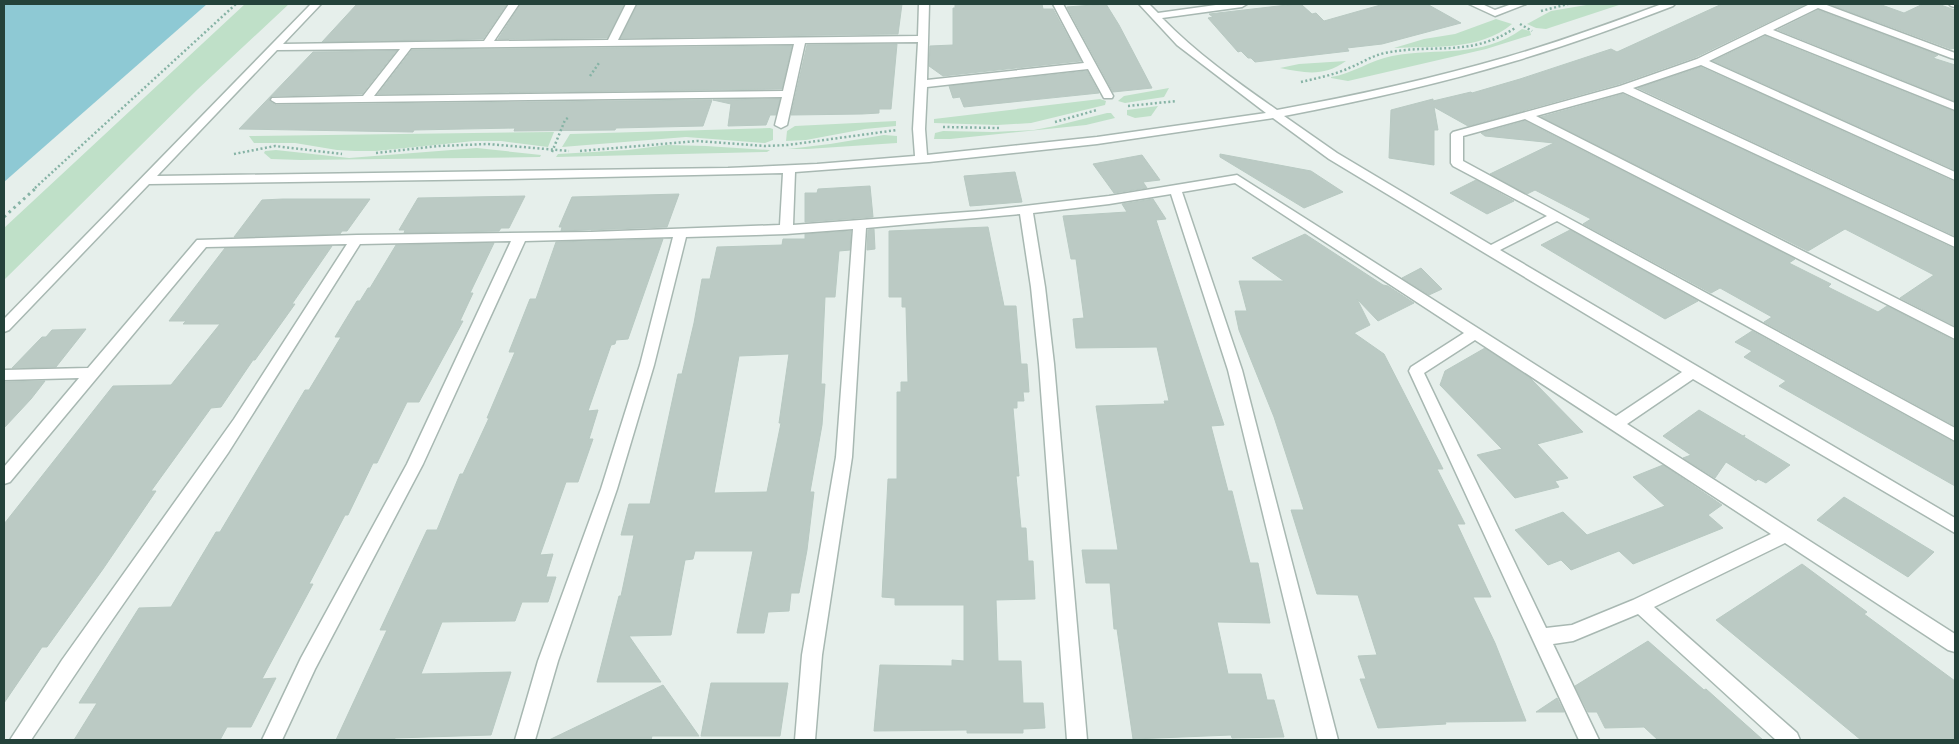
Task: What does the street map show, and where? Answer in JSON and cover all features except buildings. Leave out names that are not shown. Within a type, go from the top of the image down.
[{"type":"street","points":[[4,327],[316,4]]},
{"type":"street","points":[[488,43],[514,4]]},
{"type":"street","points":[[612,43],[631,4]]},
{"type":"street","points":[[922,159],[919,129],[924,4]]},
{"type":"street","points":[[1058,4],[1108,96]]},
{"type":"street","points":[[1144,4],[1182,43],[1275,115],[1333,156],[1693,372],[1955,526]]},
{"type":"street","points":[[1154,16],[1230,4],[1242,4]]},
{"type":"street","points":[[1474,4],[1495,13],[1521,4]]},
{"type":"street","points":[[145,180],[410,177],[789,169],[922,159],[1108,141],[1275,115],[1373,95],[1497,63],[1586,35],[1670,4]]},
{"type":"street","points":[[1955,56],[1817,4],[1701,61],[1624,88],[1528,116],[1457,134],[1457,163],[1955,435]]},
{"type":"street","points":[[1764,30],[1955,107]]},
{"type":"street","points":[[274,46],[922,39]]},
{"type":"street","points":[[781,125],[800,41]]},
{"type":"street","points":[[366,99],[408,45]]},
{"type":"street","points":[[1701,61],[1955,176]]},
{"type":"street","points":[[922,84],[1091,65]]},
{"type":"street","points":[[1624,88],[1955,243]]},
{"type":"street","points":[[276,100],[788,94]]},
{"type":"street","points":[[1528,116],[1660,182],[1795,254],[1955,334]]},
{"type":"street","points":[[786,230],[789,169]]},
{"type":"street","points":[[4,478],[202,243],[357,239],[520,238],[786,230],[1026,210],[1176,191],[1237,179],[1955,644]]},
{"type":"street","points":[[1176,191],[1235,370],[1328,740]]},
{"type":"street","points":[[1026,210],[1046,356],[1068,648],[1077,740]]},
{"type":"street","points":[[1491,250],[1557,216]]},
{"type":"street","points":[[805,740],[812,655],[844,458],[860,225]]},
{"type":"street","points":[[525,740],[548,661],[612,480],[647,365],[681,232]]},
{"type":"street","points":[[272,740],[308,664],[415,464],[520,238]]},
{"type":"street","points":[[20,740],[66,668],[222,448],[275,369],[357,239]]},
{"type":"street","points":[[1475,333],[1416,371],[1589,740]]},
{"type":"street","points":[[4,375],[92,372]]},
{"type":"street","points":[[1616,424],[1693,372]]},
{"type":"street","points":[[1541,637],[1573,633],[1640,605],[1786,535]]},
{"type":"street","points":[[1640,605],[1790,740]]},
{"type":"path","points":[[4,217],[236,4]]},
{"type":"path","points":[[1535,15],[1542,11],[1568,4]]},
{"type":"path","points":[[1301,82],[1349,68],[1368,57],[1400,52],[1460,48],[1492,41],[1509,33],[1527,20]]},
{"type":"path","points":[[1125,106],[1177,101]]},
{"type":"path","points":[[1054,123],[1100,110]]},
{"type":"path","points":[[369,154],[440,146],[488,144],[563,151],[598,150],[666,142],[702,141],[779,146],[831,140],[866,132],[948,126],[1001,128]]},
{"type":"path","points":[[234,154],[275,146],[346,154]]},
{"type":"green space","points":[[245,4],[289,4],[198,89],[4,280],[4,228]]},
{"type":"green space","points":[[1592,4],[1622,4],[1546,29],[1536,28],[1527,24],[1551,11]]},
{"type":"green space","points":[[1496,19],[1512,24],[1499,33],[1471,43],[1440,47],[1394,48],[1424,39],[1455,34]]},
{"type":"green space","points":[[1522,29],[1530,31],[1531,35],[1486,49],[1348,81],[1331,78],[1392,56],[1491,45]]},
{"type":"green space","points":[[1346,61],[1330,70],[1322,72],[1306,72],[1280,68],[1299,64]]},
{"type":"green space","points":[[1169,88],[1164,97],[1125,103],[1118,101],[1124,96]]},
{"type":"green space","points":[[1100,99],[1106,101],[1105,105],[1031,123],[997,125],[934,123],[934,119]]},
{"type":"green space","points":[[1158,106],[1151,116],[1135,118],[1127,115],[1127,110]]},
{"type":"green space","points":[[1111,113],[1115,118],[1086,125],[950,139],[934,139],[935,133],[943,131],[993,132],[1034,130]]},
{"type":"green space","points":[[896,121],[896,126],[865,129],[806,140],[786,141],[787,131],[795,126]]},
{"type":"green space","points":[[773,129],[773,140],[765,143],[686,137],[562,147],[570,134]]},
{"type":"green space","points":[[554,132],[548,147],[501,141],[474,141],[376,151],[337,150],[295,143],[254,143],[249,136]]},
{"type":"green space","points":[[884,135],[897,136],[897,143],[788,149],[830,144]]},
{"type":"green space","points":[[667,145],[770,150],[767,152],[556,157],[558,154],[628,150]]},
{"type":"green space","points":[[477,148],[541,155],[540,157],[301,160],[271,159],[264,153],[265,151],[276,150],[349,158]]},
{"type":"water","points":[[4,4],[207,4],[4,182]]}]
